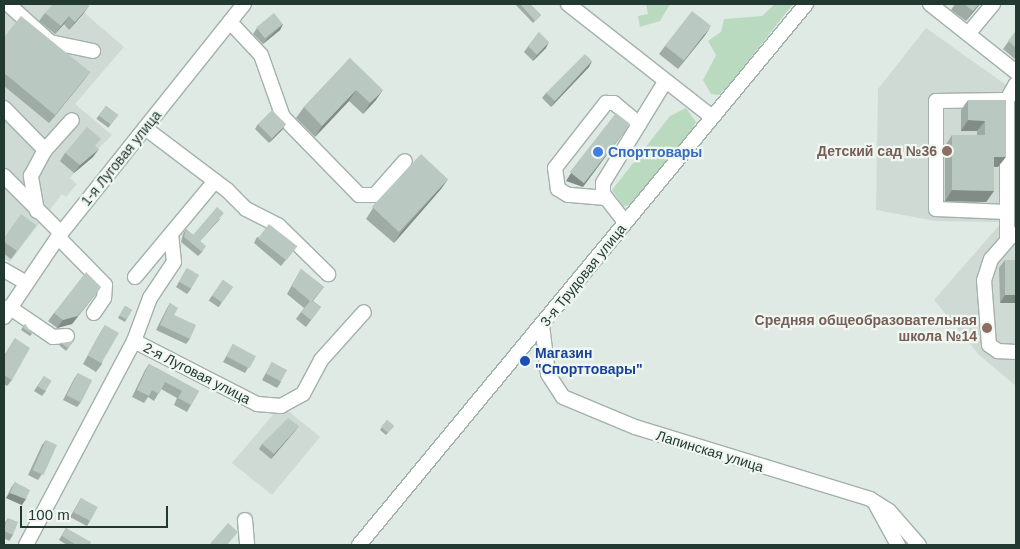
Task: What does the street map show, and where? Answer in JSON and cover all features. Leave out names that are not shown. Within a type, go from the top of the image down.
[{"type":"street","name":"1-я Луговая улица","points":[[7,312],[25,282],[60,235],[244,4]]},
{"type":"street","points":[[568,4],[712,117]]},
{"type":"street","name":"3-я Трудовая улица","points":[[359,545],[806,4]]},
{"type":"street","points":[[968,34],[993,4]]},
{"type":"street","points":[[934,5],[1016,72]]},
{"type":"street","points":[[8,9],[50,42],[93,51]]},
{"type":"street","points":[[230,22],[261,55],[283,117],[359,195],[374,195],[405,161]]},
{"type":"street","points":[[625,222],[606,198],[603,183],[665,82]]},
{"type":"street","points":[[1016,84],[1007,100],[1007,212],[1012,235],[984,275],[987,340],[998,351],[1016,352]]},
{"type":"street","points":[[1007,100],[934,102],[936,209],[1007,212]]},
{"type":"street","points":[[606,198],[568,195],[558,189],[555,168],[606,103],[614,103],[639,124]]},
{"type":"street","points":[[4,108],[45,150]]},
{"type":"street","points":[[37,212],[30,182],[45,150],[72,120]]},
{"type":"street","points":[[145,128],[215,182],[246,209],[279,226],[328,274]]},
{"type":"street","points":[[4,176],[105,285],[104,298],[94,313]]},
{"type":"street","points":[[135,278],[215,182]]},
{"type":"street","name":"2-я Луговая улица","points":[[26,545],[134,341],[150,298],[174,262],[171,235]]},
{"type":"street","points":[[4,270],[25,282]]},
{"type":"street","points":[[7,312],[53,337],[66,336]]},
{"type":"street","name":"2-я Луговая улица","points":[[134,341],[257,404],[281,406],[303,394],[321,360],[364,312]]},
{"type":"street","name":"Лапинская улица","points":[[542,325],[548,374],[563,397],[635,427],[870,499],[889,511],[919,545]]},
{"type":"street","points":[[870,499],[898,545]]},
{"type":"street","points":[[245,520],[247,545]]},
{"type":"shaded area","points":[[4,4],[74,4],[124,47],[75,104],[112,135],[74,173],[70,178],[77,184],[66,197],[62,194],[10,262],[4,259]]},
{"type":"shaded area","name":"Детский сад №36","points":[[926,28],[1016,92],[1016,386],[979,355],[934,300],[1002,222],[936,221],[876,210],[878,89]]},
{"type":"shaded area","points":[[277,410],[287,410],[320,437],[272,495],[232,463]]},
{"type":"green space","points":[[646,4],[670,4],[660,21],[640,27],[638,16],[648,14]]},
{"type":"green space","points":[[775,4],[793,4],[733,80],[719,95],[711,94],[703,80],[716,55],[708,41],[721,32],[724,19],[762,16]]},
{"type":"green space","points":[[686,108],[696,122],[691,131],[632,205],[623,206],[612,190],[670,116]]},
{"type":"building","points":[[53,4],[87,4],[89,6],[75,22],[69,16],[61,26],[45,13]]},
{"type":"building","points":[[520,4],[530,4],[541,15],[535,21]]},
{"type":"building","points":[[964,4],[979,4],[973,11]]},
{"type":"building","points":[[692,11],[711,26],[684,60],[665,46]]},
{"type":"building","points":[[274,13],[283,24],[265,38],[256,27]]},
{"type":"building","points":[[21,16],[90,72],[55,115],[4,73],[4,37]]},
{"type":"building","points":[[1016,31],[1016,48],[1008,41]]},
{"type":"building","points":[[539,32],[549,42],[537,55],[528,46]]},
{"type":"building","points":[[585,54],[592,61],[555,101],[546,93]]},
{"type":"building","points":[[350,58],[383,90],[370,103],[356,90],[322,126],[304,107]]},
{"type":"building","points":[[968,100],[1006,100],[1006,157],[994,157],[994,191],[952,190],[952,135],[985,135],[985,121],[968,120]]},
{"type":"building","points":[[106,106],[118,115],[111,125],[99,116]]},
{"type":"building","points":[[272,110],[286,124],[272,138],[258,124]]},
{"type":"building","points":[[616,113],[630,124],[584,183],[570,172]]},
{"type":"building","points":[[87,127],[101,139],[95,146],[99,149],[80,165],[65,153]]},
{"type":"building","points":[[421,154],[448,179],[399,232],[372,207]]},
{"type":"building","points":[[217,207],[224,213],[200,241],[206,246],[202,252],[184,237],[186,229],[193,235]]},
{"type":"building","points":[[21,214],[36,225],[17,251],[4,242],[4,238]]},
{"type":"building","points":[[269,224],[297,246],[286,260],[258,238]]},
{"type":"building","points":[[1005,260],[1016,260],[1016,295],[1005,295]]},
{"type":"building","points":[[187,268],[199,275],[191,289],[179,282]]},
{"type":"building","points":[[301,269],[324,287],[312,301],[321,307],[311,320],[301,312],[310,301],[292,286]]},
{"type":"building","points":[[86,272],[101,287],[78,316],[63,320],[54,313]]},
{"type":"building","points":[[223,280],[233,287],[222,302],[212,296]]},
{"type":"building","points":[[170,303],[178,308],[174,315],[196,325],[190,339],[160,325]]},
{"type":"building","points":[[125,306],[132,310],[126,320],[120,316]]},
{"type":"building","points":[[25,324],[32,334],[23,328]]},
{"type":"building","points":[[105,325],[119,333],[101,363],[88,355]]},
{"type":"building","points":[[15,338],[30,348],[12,380],[4,375],[4,357]]},
{"type":"building","points":[[74,341],[68,348],[61,343]]},
{"type":"building","points":[[233,344],[256,356],[249,369],[226,356]]},
{"type":"building","points":[[272,362],[287,370],[281,381],[266,373]]},
{"type":"building","points":[[149,364],[199,391],[191,405],[178,398],[182,391],[165,382],[159,394],[152,390],[149,396],[137,390]]},
{"type":"building","points":[[78,373],[92,380],[81,403],[67,395]]},
{"type":"building","points":[[44,376],[52,381],[45,391],[38,386]]},
{"type":"building","points":[[288,418],[299,426],[274,454],[262,444]]},
{"type":"building","points":[[387,420],[394,426],[388,433],[381,427]]},
{"type":"building","points":[[46,440],[57,445],[44,475],[33,470]]},
{"type":"building","points":[[15,482],[30,490],[26,499],[10,493]]},
{"type":"building","points":[[81,498],[98,507],[90,521],[73,512]]},
{"type":"building","points":[[8,518],[18,522],[13,535],[4,531]]},
{"type":"building","points":[[228,523],[238,532],[227,545],[209,545]]},
{"type":"building","points":[[66,528],[91,542],[90,545],[76,545],[62,536]]},
{"type":"place","name":"Детский сад №36","points":[[947,151]]},
{"type":"place","name":"Спорттовары","points":[[598,152]]},
{"type":"place","name":"Средняя общеобразовательная школа №14","points":[[987,328]]},
{"type":"place","name":"Магазин \"Спорттовары\"","points":[[525,361]]}]
